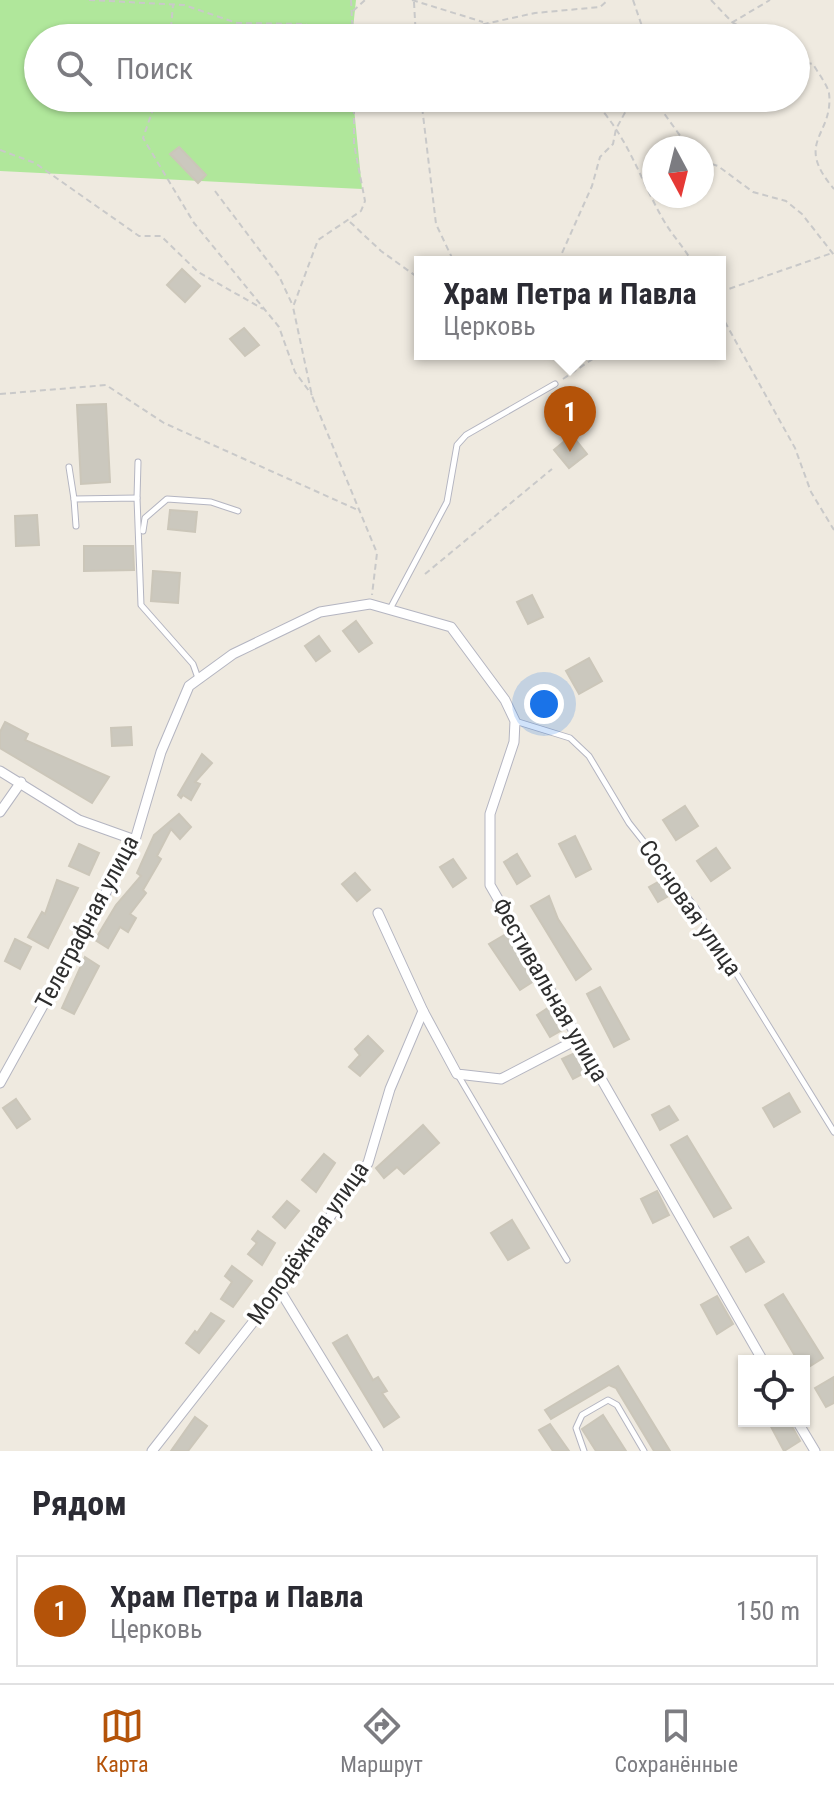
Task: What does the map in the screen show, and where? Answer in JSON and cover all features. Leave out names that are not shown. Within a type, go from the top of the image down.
[{"type":"street","points":[[370,604],[451,627],[505,700],[515,721]]},
{"type":"street","name":"Телеграфная улица","points":[[0,1083],[135,840],[161,752],[189,686],[233,654],[320,612],[370,604]]},
{"type":"street","name":"Фестивальная улица","points":[[515,721],[514,742],[490,814],[490,885],[760,1355]]},
{"type":"street","points":[[0,771],[79,820],[135,840]]},
{"type":"street","points":[[0,812],[21,782]]},
{"type":"street","points":[[378,913],[423,1011],[457,1074],[501,1079],[578,1039]]},
{"type":"street","name":"Молодёжная улица","points":[[153,1451],[279,1289],[368,1163],[390,1089],[423,1011]]},
{"type":"street","points":[[279,1289],[378,1451]]},
{"type":"street","points":[[801,1427],[815,1451]]},
{"type":"lane","points":[[390,610],[447,502],[457,445],[466,435],[555,384]]},
{"type":"lane","points":[[138,462],[137,498],[142,541]]},
{"type":"lane","points":[[69,467],[76,526]]},
{"type":"lane","points":[[74,499],[137,498]]},
{"type":"lane","points":[[199,679],[193,664],[141,605],[145,518],[167,499],[211,502],[238,511]]},
{"type":"lane","name":"Сосновая улица","points":[[515,721],[570,738],[589,756],[629,823],[696,908],[834,1132]]},
{"type":"lane","points":[[457,1074],[567,1260]]},
{"type":"lane","points":[[584,1451],[576,1428],[582,1415],[608,1400],[617,1405],[644,1451]]},
{"type":"path","points":[[89,0],[173,5],[237,23],[305,24]]},
{"type":"path","points":[[351,0],[352,24]]},
{"type":"path","points":[[352,12],[365,0]]},
{"type":"path","points":[[415,24],[413,0],[486,23]]},
{"type":"path","points":[[587,0],[589,8]]},
{"type":"path","points":[[482,24],[600,7],[608,0]]},
{"type":"path","points":[[633,0],[641,24]]},
{"type":"path","points":[[711,0],[735,24]]},
{"type":"path","points":[[729,24],[770,0]]},
{"type":"path","points":[[171,24],[173,5]]},
{"type":"path","points":[[810,63],[829,92],[828,115],[816,146],[817,170],[834,189]]},
{"type":"path","points":[[152,112],[143,138],[194,223],[279,327],[295,372],[312,396]]},
{"type":"path","points":[[293,307],[318,240],[349,221],[361,211],[365,201],[354,144],[354,112]]},
{"type":"path","points":[[423,112],[436,224],[451,256]]},
{"type":"path","points":[[602,112],[635,157],[664,222],[688,256]]},
{"type":"path","points":[[561,256],[592,186],[600,157],[613,144],[616,129],[625,112]]},
{"type":"path","points":[[663,112],[680,136]]},
{"type":"path","points":[[0,150],[35,163],[139,236],[161,236],[198,272],[264,309]]},
{"type":"path","points":[[714,165],[753,192],[786,201],[802,214],[834,253],[726,290]]},
{"type":"path","points":[[215,191],[279,276],[293,307],[312,396],[377,553],[370,604]]},
{"type":"path","points":[[349,221],[381,251],[414,275]]},
{"type":"path","points":[[726,324],[795,448],[811,492],[834,530]]},
{"type":"path","points":[[555,384],[591,360]]},
{"type":"path","points":[[0,394],[106,385],[164,423],[362,512]]},
{"type":"path","points":[[425,574],[552,469]]},
{"type":"green space","points":[[0,0],[356,0],[353,24],[24,24],[24,112],[354,112],[362,189],[0,171]]},
{"type":"building","points":[[179,147],[206,175],[198,183],[170,154]]},
{"type":"building","points":[[182,269],[200,286],[185,302],[167,285]]},
{"type":"building","points":[[244,328],[259,345],[245,356],[230,339]]},
{"type":"building","points":[[106,404],[110,482],[81,484],[77,405]]},
{"type":"building","points":[[572,435],[587,454],[569,468],[554,450]]},
{"type":"building","points":[[170,510],[197,512],[195,532],[168,529]]},
{"type":"building","points":[[37,515],[39,545],[16,546],[15,516]]},
{"type":"building","points":[[84,546],[133,546],[134,570],[84,571]]},
{"type":"building","points":[[153,571],[180,573],[178,603],[151,601]]},
{"type":"building","points":[[532,595],[543,617],[528,624],[517,602]]},
{"type":"building","points":[[356,621],[372,643],[359,652],[343,631]]},
{"type":"building","points":[[319,636],[330,651],[316,661],[305,646]]},
{"type":"building","points":[[589,658],[602,681],[579,694],[566,671]]},
{"type":"building","points":[[5,722],[28,734],[25,740],[109,777],[92,803],[0,748],[0,732]]},
{"type":"building","points":[[131,727],[132,745],[112,746],[111,728]]},
{"type":"building","points":[[202,754],[212,763],[195,782],[200,784],[191,800],[183,795],[181,798],[178,795]]},
{"type":"building","points":[[685,806],[698,826],[676,840],[663,820]]},
{"type":"building","points":[[179,814],[191,827],[180,839],[171,829],[157,856],[161,859],[143,890],[146,893],[130,914],[136,918],[128,932],[120,927],[108,948],[95,940],[116,905],[141,876],[137,873],[154,835]]},
{"type":"building","points":[[575,836],[591,869],[576,877],[559,844]]},
{"type":"building","points":[[79,844],[99,853],[89,875],[69,866]]},
{"type":"building","points":[[716,848],[730,868],[711,881],[697,861]]},
{"type":"building","points":[[517,854],[530,876],[517,884],[504,862]]},
{"type":"building","points":[[453,859],[466,878],[453,887],[440,867]]},
{"type":"building","points":[[355,873],[370,890],[357,901],[342,884]]},
{"type":"building","points":[[665,878],[674,893],[658,902],[649,887]]},
{"type":"building","points":[[57,880],[78,888],[48,948],[28,937],[42,912],[45,914]]},
{"type":"building","points":[[549,896],[558,919],[591,969],[576,980],[531,906]]},
{"type":"building","points":[[508,933],[534,981],[520,990],[489,944]]},
{"type":"building","points":[[15,939],[31,947],[20,969],[5,961]]},
{"type":"building","points":[[85,957],[99,966],[74,1014],[62,1008]]},
{"type":"building","points":[[600,987],[629,1039],[614,1047],[587,994]]},
{"type":"building","points":[[551,1006],[564,1029],[550,1037],[537,1015]]},
{"type":"building","points":[[368,1036],[383,1051],[360,1076],[349,1067],[360,1055],[355,1049]]},
{"type":"building","points":[[577,1052],[588,1071],[573,1079],[562,1059]]},
{"type":"building","points":[[789,1093],[800,1112],[774,1127],[763,1108]]},
{"type":"building","points":[[16,1099],[30,1119],[17,1128],[3,1108]]},
{"type":"building","points":[[669,1106],[678,1120],[660,1130],[652,1115]]},
{"type":"building","points":[[423,1125],[439,1143],[404,1174],[397,1167],[384,1178],[376,1168]]},
{"type":"building","points":[[687,1136],[731,1208],[714,1217],[671,1145]]},
{"type":"building","points":[[324,1154],[335,1163],[316,1192],[302,1180]]},
{"type":"building","points":[[657,1191],[669,1215],[653,1223],[641,1199]]},
{"type":"building","points":[[287,1201],[299,1211],[285,1228],[273,1217]]},
{"type":"building","points":[[512,1220],[529,1248],[508,1260],[491,1233]]},
{"type":"building","points":[[258,1231],[275,1243],[262,1265],[248,1254],[257,1243],[252,1239]]},
{"type":"building","points":[[748,1237],[764,1262],[746,1272],[731,1247]]},
{"type":"building","points":[[232,1266],[252,1281],[233,1307],[221,1299],[232,1282],[225,1276]]},
{"type":"building","points":[[783,1294],[823,1358],[810,1366],[810,1355],[794,1355],[765,1305]]},
{"type":"building","points":[[717,1296],[733,1324],[717,1334],[701,1305]]},
{"type":"building","points":[[211,1313],[224,1321],[199,1353],[186,1343]]},
{"type":"building","points":[[347,1335],[373,1380],[378,1377],[387,1391],[382,1393],[399,1417],[384,1427],[333,1343]]},
{"type":"building","points":[[618,1366],[670,1451],[654,1451],[616,1388],[609,1385],[551,1419],[545,1410]]},
{"type":"building","points":[[834,1377],[834,1403],[826,1407],[815,1388]]},
{"type":"building","points":[[603,1415],[626,1451],[596,1451],[582,1429]]},
{"type":"building","points":[[195,1417],[207,1426],[188,1451],[171,1451]]},
{"type":"building","points":[[550,1424],[569,1451],[553,1451],[539,1430]]},
{"type":"building","points":[[771,1427],[792,1427],[800,1441],[784,1451]]},
{"type":"place","name":"Храм Петра и Павла","points":[[570,452]]}]
